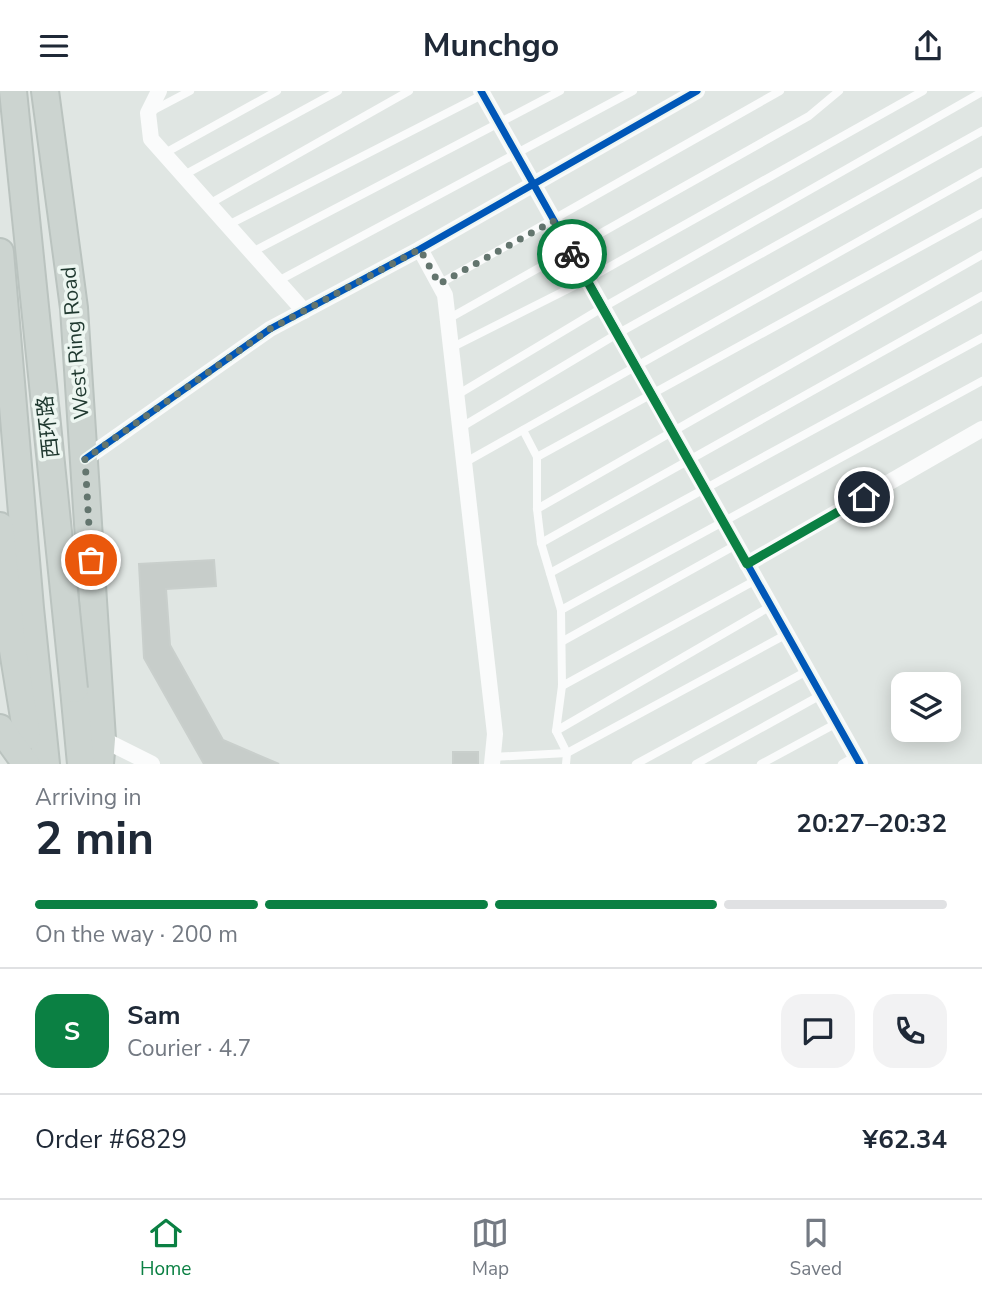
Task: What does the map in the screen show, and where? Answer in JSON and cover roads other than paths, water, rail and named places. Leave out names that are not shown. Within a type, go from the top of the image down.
[{"type":"main road","name":"西环路","points":[[13,91],[82,764]]},
{"type":"main road","name":"West Ring Road","points":[[45,91],[74,308],[101,751]]},
{"type":"main road","points":[[0,124],[48,118],[53,91]]},
{"type":"main road","name":"西环路","points":[[0,252],[46,764]]},
{"type":"main road","points":[[0,526],[28,764]]},
{"type":"main road","points":[[0,674],[12,644]]},
{"type":"main road","points":[[3,731],[28,764]]},
{"type":"street","points":[[159,91],[148,113],[151,139],[304,311]]},
{"type":"street","points":[[85,459],[270,329],[420,249],[696,91]]},
{"type":"street","points":[[485,92],[499,125],[837,723],[853,761]]},
{"type":"street","points":[[420,249],[445,295],[495,734],[492,760]]},
{"type":"street","points":[[747,564],[982,429]]},
{"type":"street","points":[[101,751],[152,764]]},
{"type":"lane","points":[[148,113],[190,91]]},
{"type":"lane","points":[[164,153],[277,91]]},
{"type":"lane","points":[[184,175],[338,91]]},
{"type":"lane","points":[[209,204],[409,91]]},
{"type":"lane","points":[[252,252],[561,91]]},
{"type":"lane","points":[[278,281],[633,91]]},
{"type":"lane","points":[[439,284],[780,91]]},
{"type":"lane","points":[[448,319],[809,116],[839,91]]},
{"type":"lane","points":[[451,348],[586,280],[923,91]]},
{"type":"lane","points":[[228,225],[485,92]]},
{"type":"lane","points":[[456,395],[602,308],[982,92]]},
{"type":"lane","points":[[460,428],[617,334],[982,131]]},
{"type":"lane","points":[[464,463],[982,172]]},
{"type":"lane","points":[[537,457],[982,213]]},
{"type":"lane","points":[[537,509],[673,434],[982,255]]},
{"type":"lane","points":[[541,543],[982,296]]},
{"type":"lane","points":[[550,573],[982,338]]},
{"type":"lane","points":[[561,610],[982,381]]},
{"type":"lane","points":[[523,430],[537,457],[537,509],[541,543],[561,610],[562,685],[556,731],[568,753],[566,764]]},
{"type":"lane","points":[[563,641],[736,545]]},
{"type":"lane","points":[[562,685],[756,580]]},
{"type":"lane","points":[[556,731],[771,606]]},
{"type":"lane","points":[[492,760],[568,753],[787,634]]},
{"type":"lane","points":[[636,764],[807,671]]},
{"type":"lane","points":[[696,764],[821,695]]},
{"type":"lane","points":[[761,764],[837,723]]}]
